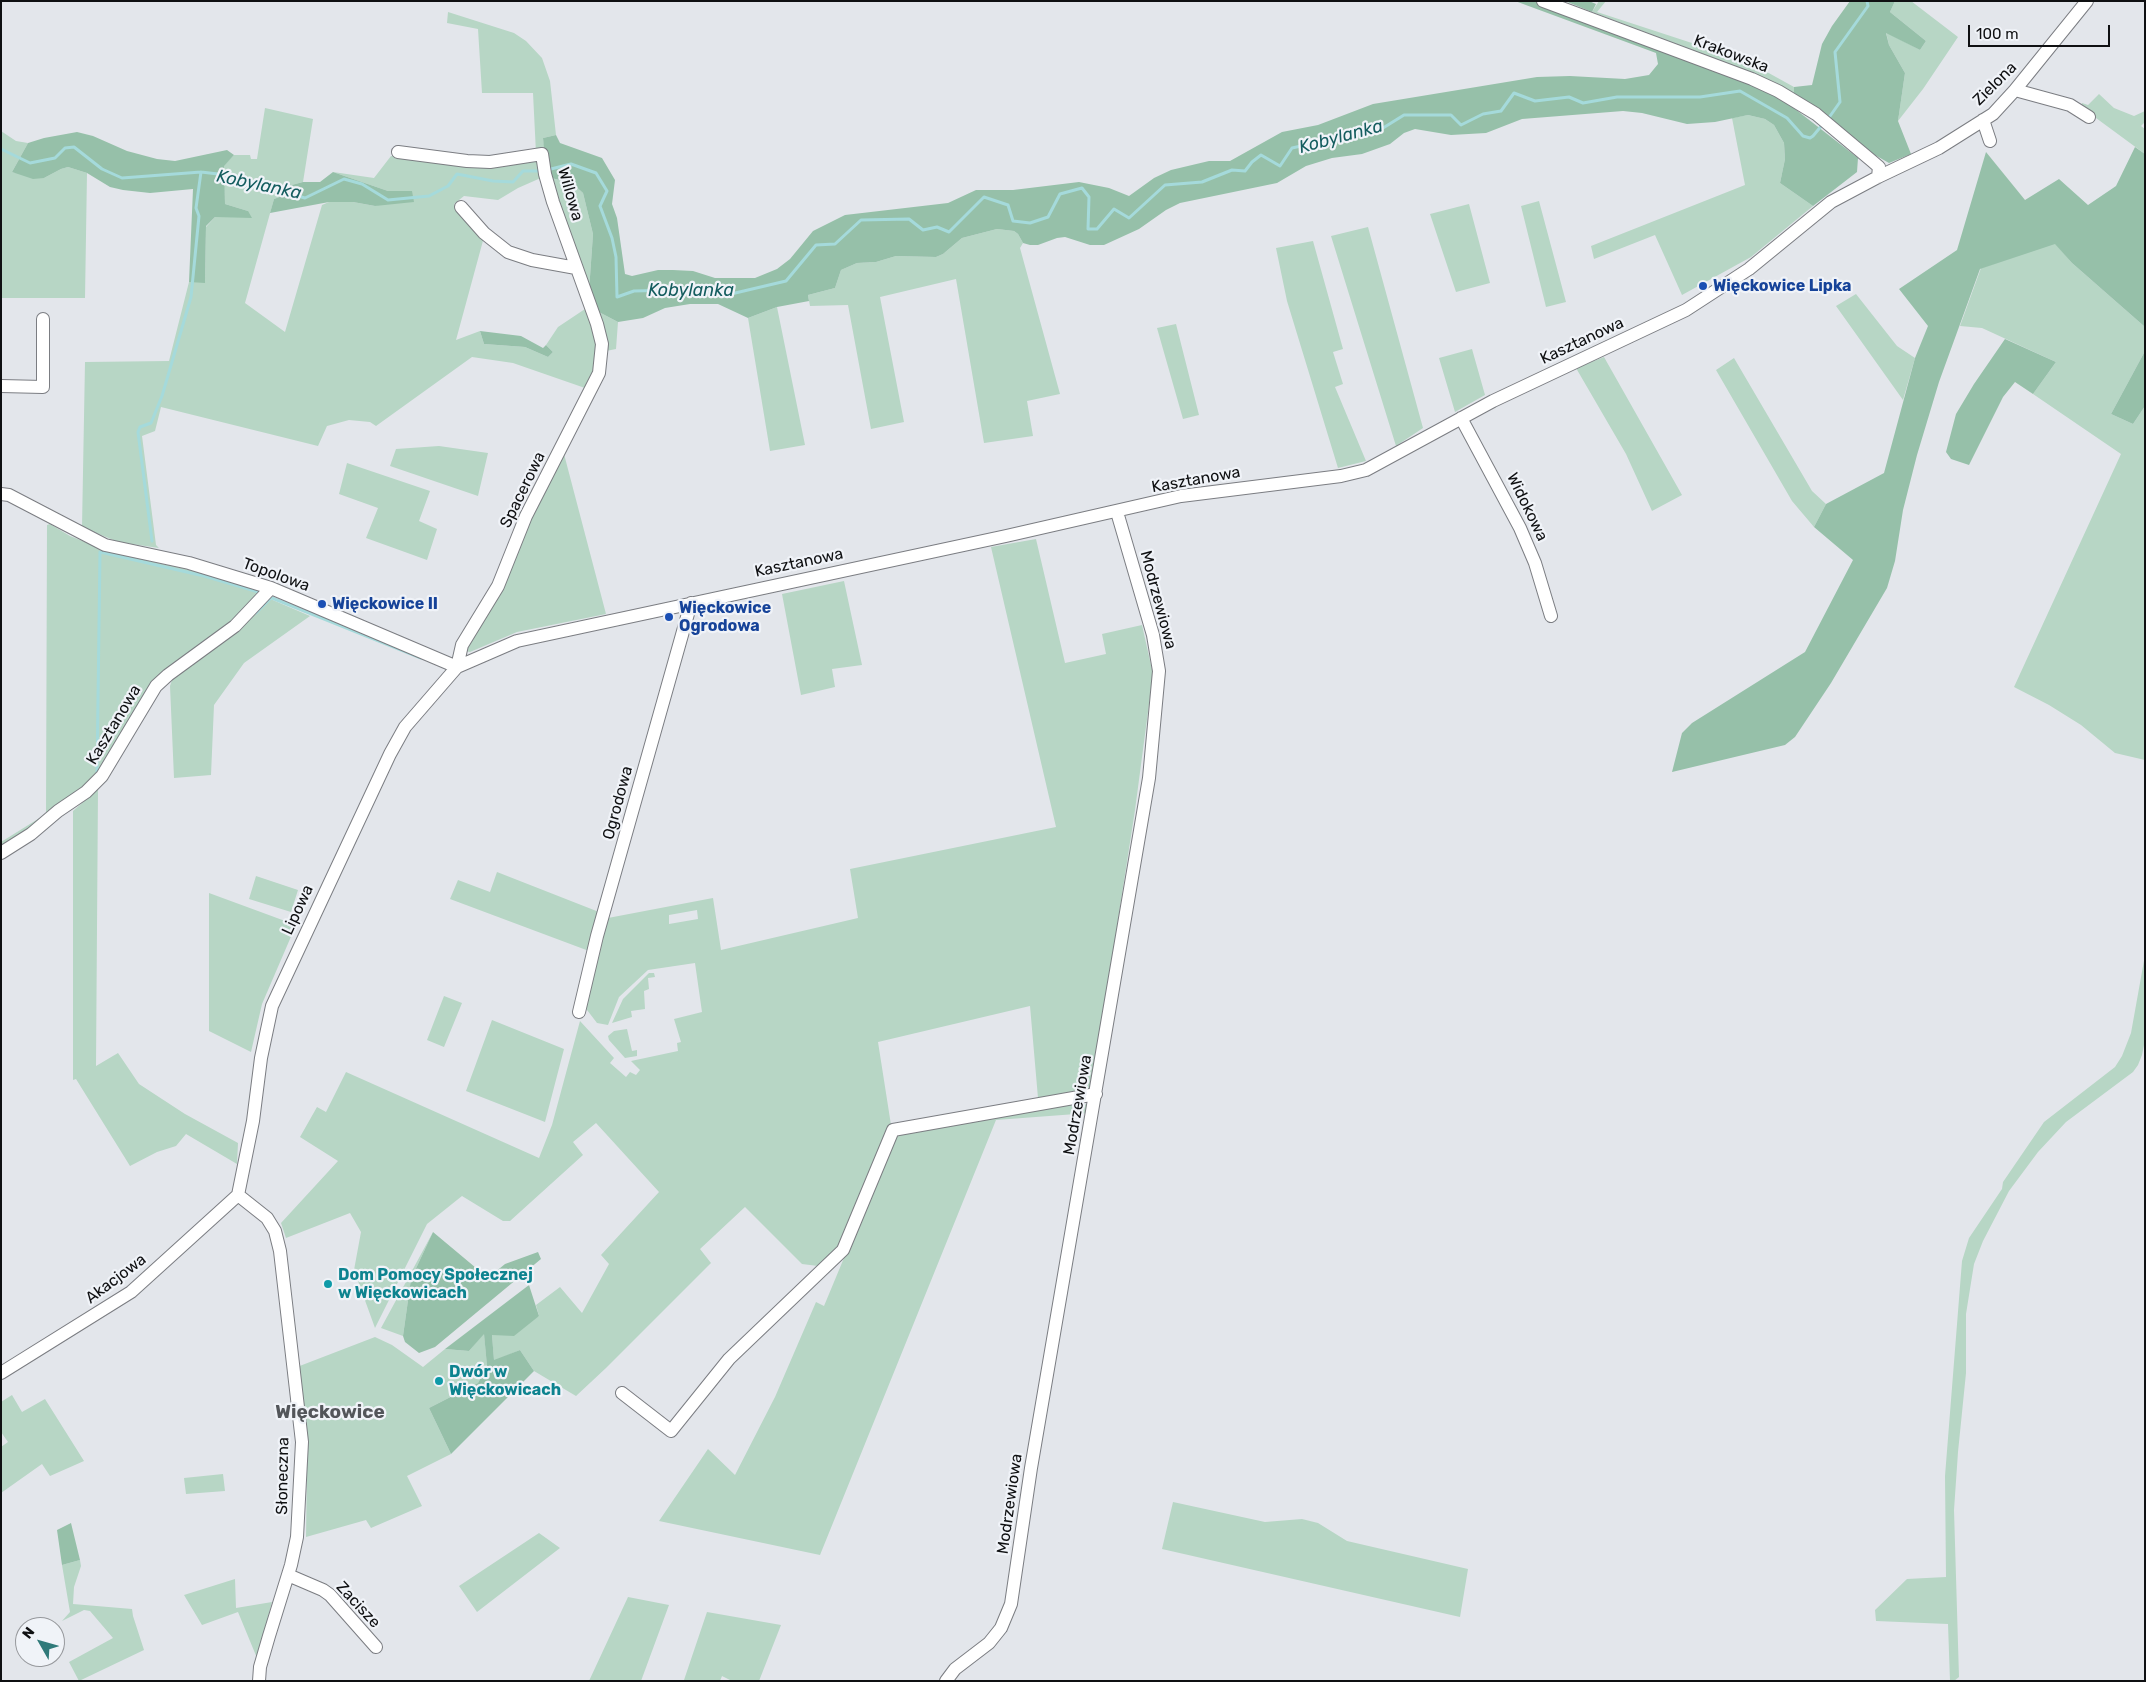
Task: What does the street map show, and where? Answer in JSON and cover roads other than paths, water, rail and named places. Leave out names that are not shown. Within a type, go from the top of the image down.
[{"type":"street","name":"Krakowska","points":[[1543,1],[1752,79],[1778,91],[1816,114],[1879,167],[1878,177]]},
{"type":"street","name":"Zielona","points":[[1878,177],[1939,148],[1993,114],[2015,90],[2087,1]]},
{"type":"street","points":[[2015,90],[2070,104],[2089,116]]},
{"type":"street","points":[[1983,120],[1990,141]]},
{"type":"street","name":"Willowa","points":[[398,152],[490,162],[542,154],[544,168],[576,268],[597,324]]},
{"type":"street","name":"Kasztanowa","points":[[458,667],[518,641],[1117,512],[1181,496],[1341,476],[1366,470],[1388,460],[1461,418],[1585,356],[1686,310],[1749,269],[1831,202],[1878,177]]},
{"type":"street","points":[[462,207],[484,233],[508,252],[532,260],[576,268]]},
{"type":"street","points":[[1,386],[43,387],[43,319]]},
{"type":"street","name":"Spacerowa","points":[[458,667],[462,645],[498,586],[526,516],[599,373],[602,344],[597,324]]},
{"type":"street","name":"Widokowa","points":[[1461,418],[1520,528],[1536,563],[1551,616]]},
{"type":"street","name":"Topolowa","points":[[1,494],[9,495],[105,545],[189,563],[272,588],[458,667]]},
{"type":"street","name":"Modrzewiowa","points":[[946,1681],[955,1669],[989,1643],[1001,1628],[1011,1604],[1031,1468],[1149,778],[1160,671],[1153,635],[1117,512]]},
{"type":"street","name":"Kasztanowa","points":[[1,853],[31,834],[58,811],[86,792],[102,776],[156,686],[168,675],[235,626],[272,588]]},
{"type":"street","name":"Ogrodowa","points":[[579,1012],[598,936],[691,603]]},
{"type":"street","name":"Lipowa","points":[[238,1195],[254,1117],[261,1058],[272,1006],[390,754],[405,728],[458,667]]},
{"type":"street","points":[[622,1393],[671,1431],[729,1360],[843,1250],[893,1130],[1096,1094]]},
{"type":"street","name":"Akacjowa","points":[[1,1374],[131,1292],[238,1195]]},
{"type":"street","name":"Słoneczna","points":[[238,1195],[252,1204],[267,1218],[275,1231],[280,1251],[302,1442],[298,1537],[288,1576],[268,1636],[260,1667],[260,1681]]},
{"type":"street","name":"Zacisze","points":[[288,1576],[323,1590],[376,1647]]},
{"type":"waterway","name":"Kobylanka","points":[[1828,119],[1840,102],[1835,52],[1868,6],[1867,1]]},
{"type":"waterway","name":"Kobylanka","points":[[547,170],[571,164],[596,173],[607,191],[600,206],[612,238],[616,257],[617,297],[634,291],[675,290],[731,294],[786,281],[816,245],[835,244],[861,220],[909,219],[923,230],[937,227],[949,232],[984,197],[1008,205],[1013,221],[1030,223],[1048,217],[1060,194],[1082,188],[1089,197],[1088,229],[1097,229],[1114,209],[1129,218],[1165,185],[1202,182],[1232,170],[1245,171],[1261,155],[1280,166],[1292,148],[1383,128],[1404,115],[1451,115],[1461,125],[1483,114],[1501,111],[1514,93],[1535,101],[1569,97],[1583,103],[1617,97],[1700,97],[1740,91],[1787,118],[1803,136],[1810,138],[1823,124]]},
{"type":"waterway","name":"Kobylanka","points":[[1,149],[30,163],[55,158],[65,148],[74,147],[102,169],[122,178],[201,172],[218,174],[305,198],[344,179],[362,184],[388,200],[429,196],[448,186],[457,174],[493,181],[513,182],[523,171],[541,171]]},
{"type":"waterway","points":[[152,541],[138,432],[140,427],[151,423],[162,396],[191,297],[199,216],[196,208],[201,172]]},
{"type":"waterway","points":[[97,774],[100,552],[204,576],[262,593]]},
{"type":"waterway","points":[[267,596],[421,658]]},
{"type":"waterway","points":[[256,613],[271,598]]},
{"type":"place","name":"Więckowice Lipka","points":[[1703,286]]},
{"type":"place","name":"Więckowice II","points":[[322,604]]},
{"type":"place","name":"Więckowice Ogrodowa","points":[[669,617]]},
{"type":"place","name":"Dom Pomocy Społecznej w Więckowicach","points":[[328,1284]]},
{"type":"place","name":"Dwór w Więckowicach","points":[[439,1381]]},
{"type":"district","name":"Więckowice","points":[[330,1413]]}]
